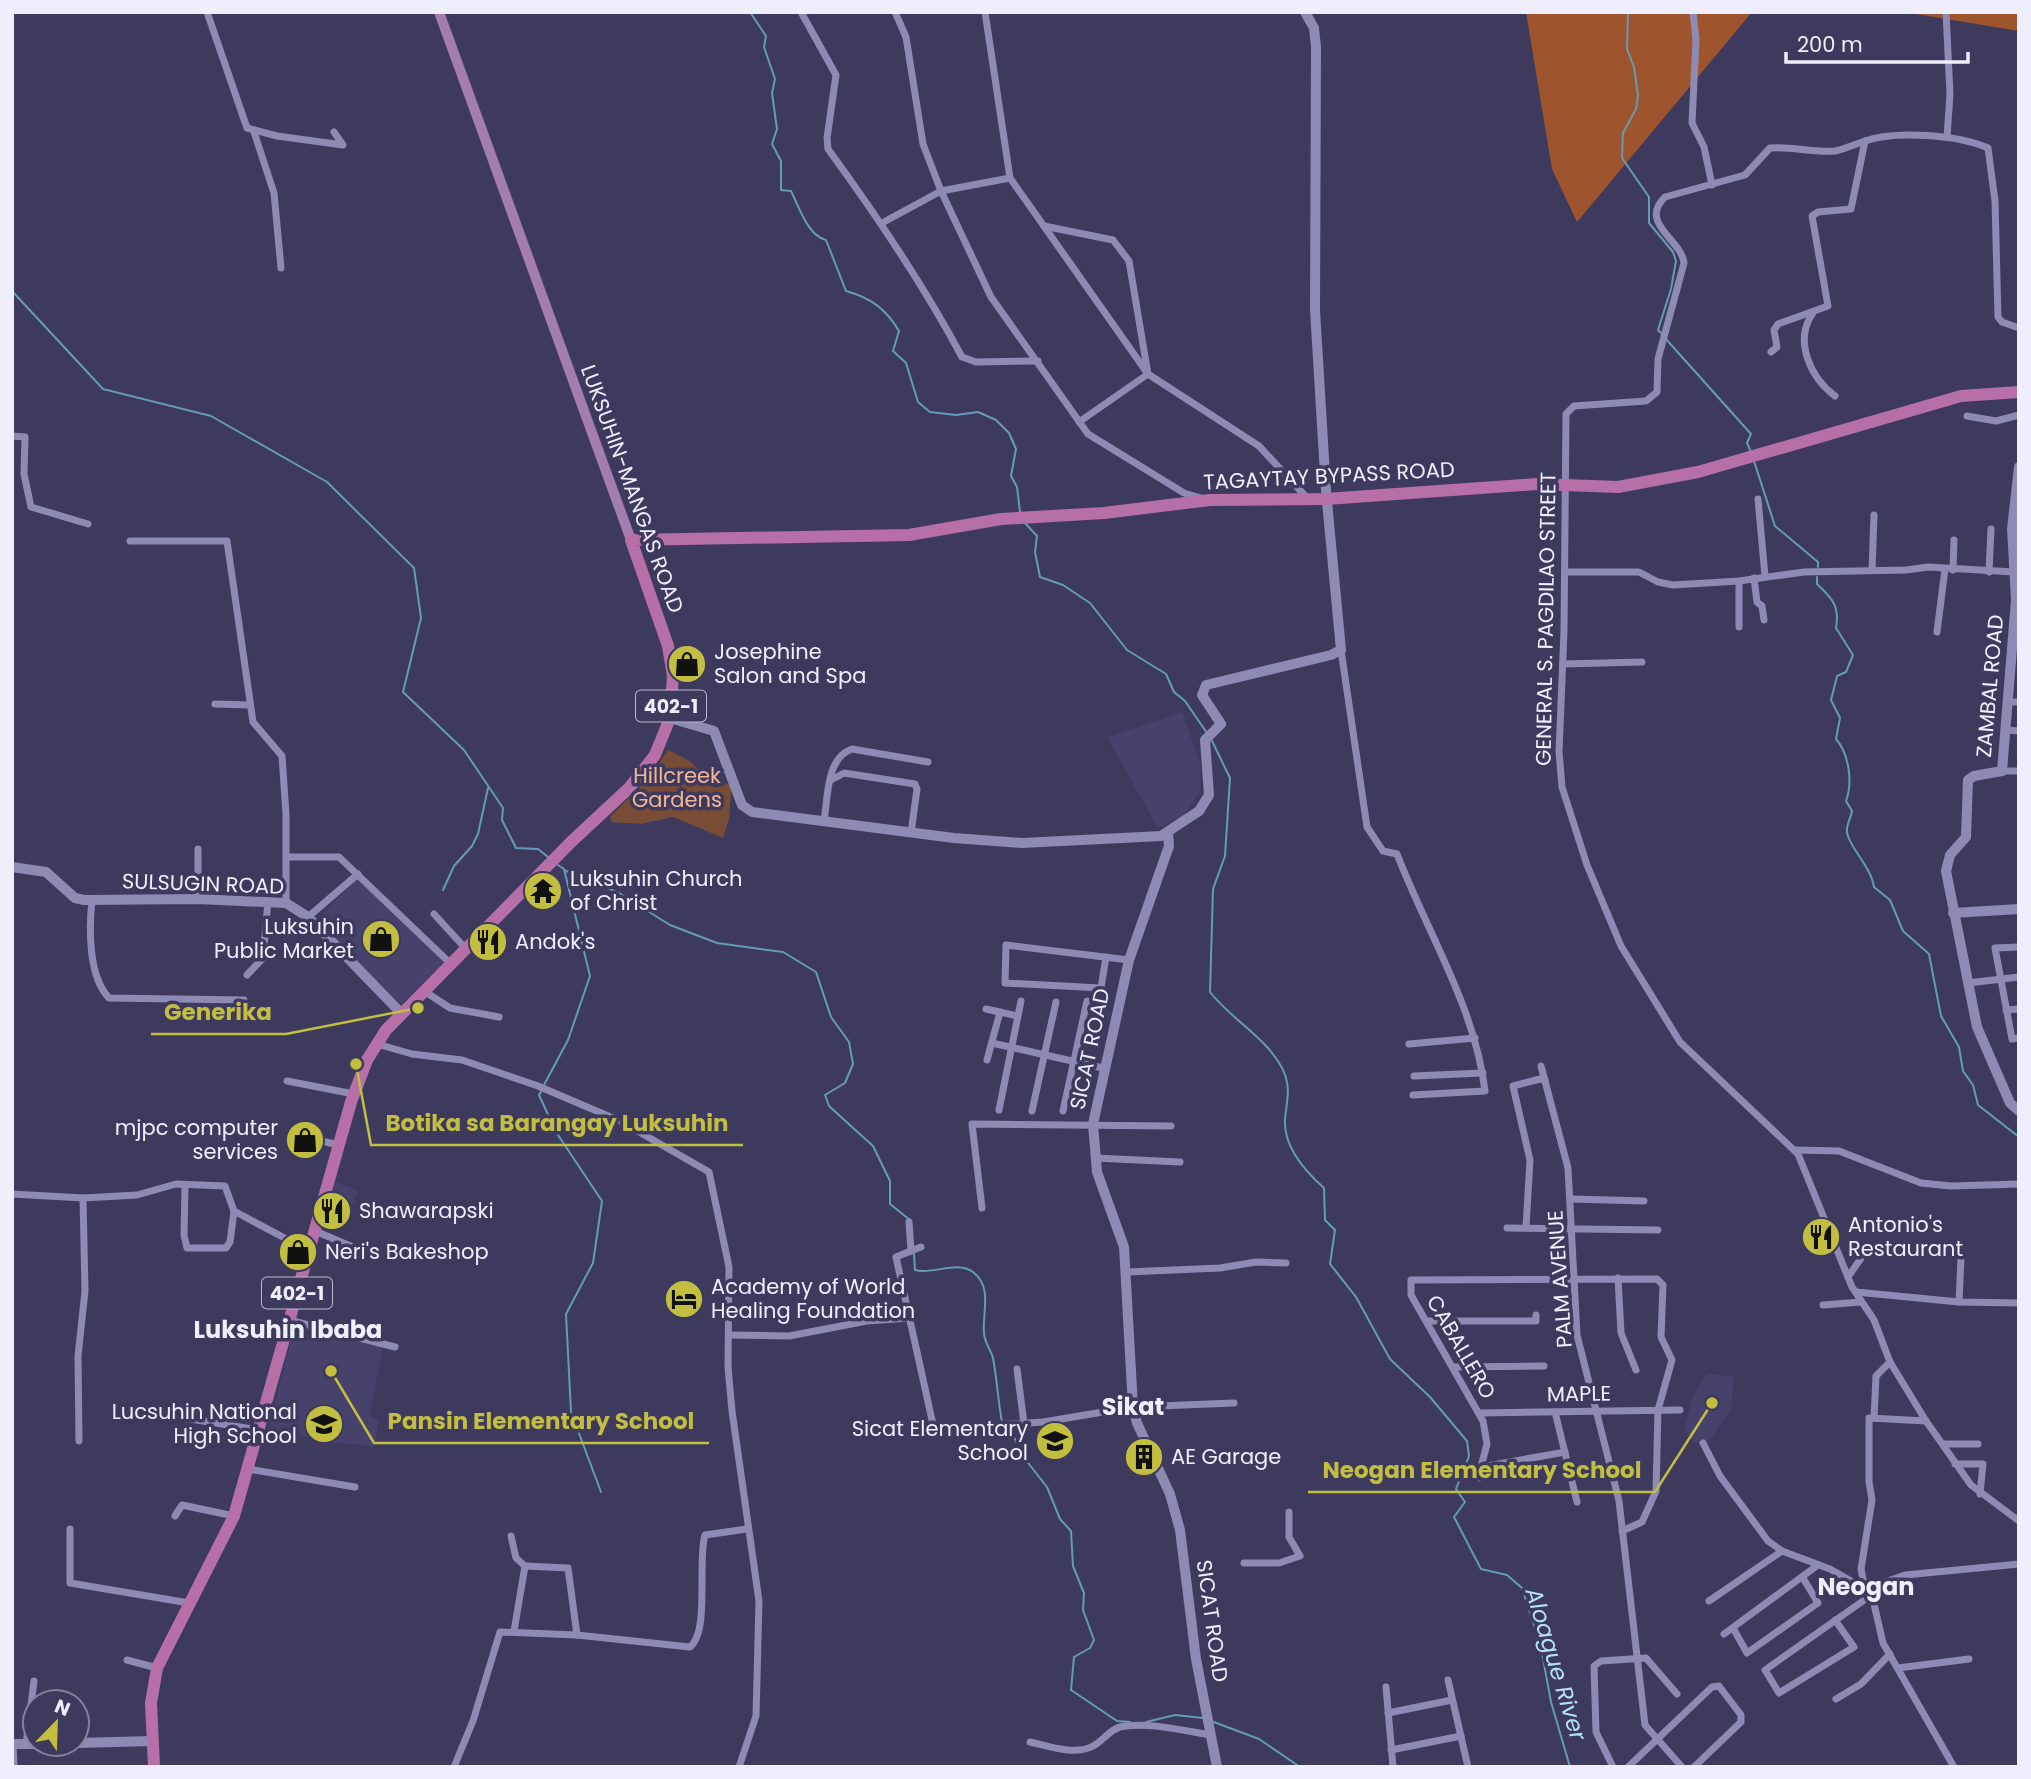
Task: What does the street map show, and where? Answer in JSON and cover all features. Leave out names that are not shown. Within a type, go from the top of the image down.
[{"type":"main road","name":"LUKSUHIN-MANGAS ROAD","points":[[154,1767],[151,1690],[157,1668],[234,1516],[354,1094],[376,1044],[401,1013],[644,772],[655,755],[670,718],[673,676],[670,657],[631,540],[439,12]]},
{"type":"main road","name":"TAGAYTAY BYPASS ROAD","points":[[631,540],[909,535],[1000,519],[1104,513],[1210,500],[1309,500],[1527,484],[1632,485],[1676,478],[1775,447],[1961,396],[2019,392]]},
{"type":"street","points":[[207,12],[247,128],[254,132],[343,145],[334,132]]},
{"type":"street","points":[[801,12],[836,75],[827,138],[828,149],[881,223],[966,360],[1038,361]]},
{"type":"street","points":[[895,12],[903,26],[923,144],[940,191],[986,288],[1079,422],[1098,441],[1183,492],[1210,500]]},
{"type":"street","points":[[985,12],[1010,178],[1148,374],[1259,446],[1309,500]]},
{"type":"street","points":[[1305,12],[1314,28],[1316,47],[1315,310],[1326,499],[1341,650],[1367,827],[1383,851],[1397,854],[1475,1038],[1485,1091],[1413,1095]]},
{"type":"street","points":[[1693,12],[1696,40],[1692,123],[1703,147],[1712,185]]},
{"type":"street","points":[[1946,12],[1950,94],[1947,137]]},
{"type":"street","points":[[254,132],[274,193],[281,268]]},
{"type":"street","name":"GENERAL S. PAGDILAO STREET","points":[[2019,328],[2002,322],[1998,317],[1995,201],[1988,148],[1947,137],[1865,141],[1835,151],[1770,148],[1748,172],[1665,197],[1658,207],[1659,225],[1683,257],[1657,367],[1659,387],[1655,396],[1646,401],[1574,406],[1568,410],[1565,444],[1567,485],[1559,752],[1562,787],[1587,865],[1618,940],[1687,1051],[1795,1150],[1848,1277],[1877,1325],[1890,1362],[1955,1464],[1980,1494],[2019,1521]]},
{"type":"street","points":[[1771,352],[1777,347],[1775,327],[1826,308],[1828,303],[1811,223],[1812,216],[1818,212],[1851,209],[1865,141]]},
{"type":"street","points":[[881,223],[940,191],[1010,178]]},
{"type":"street","points":[[1044,226],[1113,240],[1122,249],[1129,261],[1148,374]]},
{"type":"street","points":[[1813,312],[1805,325],[1805,351],[1819,383],[1835,396]]},
{"type":"street","points":[[1079,422],[1148,374]]},
{"type":"street","points":[[1967,416],[1996,421],[2019,415]]},
{"type":"street","points":[[12,436],[25,437],[24,474],[31,507],[88,524]]},
{"type":"street","name":"ZAMBAL ROAD","points":[[2019,467],[2013,507],[2017,601],[2002,771],[1974,776],[1968,780],[1966,837],[1950,855],[1946,871],[1980,1036],[2010,1103],[2019,1111]]},
{"type":"street","points":[[1758,499],[1765,576]]},
{"type":"street","points":[[1872,570],[1874,515]]},
{"type":"street","points":[[1989,572],[1991,529]]},
{"type":"street","points":[[1937,632],[1954,540]]},
{"type":"street","points":[[130,541],[227,541],[250,705],[257,730],[282,755],[287,857],[286,902]]},
{"type":"street","points":[[1565,572],[1639,572],[1667,584],[1928,567],[2014,572]]},
{"type":"street","points":[[1754,578],[1757,601],[1762,606],[1764,620]]},
{"type":"street","points":[[1739,581],[1739,627]]},
{"type":"street","points":[[670,718],[707,728],[718,735],[746,810],[911,833],[1041,844],[1168,833],[1199,811],[1209,795],[1205,740],[1220,729],[1220,719],[1202,695],[1206,685],[1331,655],[1341,650]]},
{"type":"street","points":[[1563,664],[1642,663]]},
{"type":"street","points":[[2007,702],[2019,702]]},
{"type":"street","points":[[215,704],[250,705]]},
{"type":"street","points":[[2006,730],[2019,731]]},
{"type":"street","points":[[824,821],[831,780],[839,756],[852,749],[928,762]]},
{"type":"street","points":[[2002,771],[2019,771]]},
{"type":"street","points":[[831,780],[844,774],[915,784],[917,789],[911,833]]},
{"type":"street","name":"SICAT ROAD","points":[[1168,833],[1169,846],[1129,960],[1103,1068],[1093,1124],[1095,1158],[1103,1190],[1120,1233],[1127,1272],[1133,1407],[1137,1423],[1170,1494],[1180,1530],[1196,1659],[1217,1767]]},
{"type":"street","points":[[198,849],[198,899]]},
{"type":"street","points":[[287,857],[339,857],[451,964]]},
{"type":"street","name":"SULSUGIN ROAD","points":[[12,867],[46,872],[75,898],[286,902],[308,917],[401,1013]]},
{"type":"street","points":[[308,917],[358,874]]},
{"type":"street","points":[[92,900],[89,924],[96,973],[109,998],[244,1000]]},
{"type":"street","points":[[247,975],[263,958],[268,901]]},
{"type":"street","points":[[1953,914],[2019,909]]},
{"type":"street","points":[[434,914],[466,949]]},
{"type":"street","points":[[1106,957],[1101,988],[1005,983],[1006,946],[1106,957],[1129,960]]},
{"type":"street","points":[[2019,947],[1995,948],[2012,1039],[2019,1038]]},
{"type":"street","points":[[1968,982],[2019,976]]},
{"type":"street","points":[[424,991],[450,1008],[499,1017]]},
{"type":"street","points":[[1063,1111],[1087,1001]]},
{"type":"street","points":[[999,1110],[1021,1002]]},
{"type":"street","points":[[1032,1111],[1056,1002]]},
{"type":"street","points":[[986,1009],[1018,1016]]},
{"type":"street","points":[[2006,1010],[2019,1009]]},
{"type":"street","points":[[987,1060],[1000,1012]]},
{"type":"street","points":[[1409,1044],[1475,1038]]},
{"type":"street","points":[[992,1043],[1103,1068]]},
{"type":"street","points":[[376,1044],[412,1054],[461,1060],[548,1089],[631,1127],[709,1172],[729,1267],[732,1411],[759,1601],[755,1725],[739,1767]]},
{"type":"street","name":"PALM AVENUE","points":[[1541,1066],[1566,1159],[1572,1199],[1577,1335],[1619,1501],[1645,1725],[1682,1767]]},
{"type":"street","points":[[1414,1076],[1483,1073]]},
{"type":"street","points":[[1526,1227],[1530,1160],[1513,1086],[1545,1080]]},
{"type":"street","points":[[287,1081],[354,1094]]},
{"type":"street","points":[[982,1208],[972,1124],[1171,1126]]},
{"type":"street","points":[[295,1135],[340,1144]]},
{"type":"street","points":[[1795,1150],[1839,1151],[1921,1183],[1951,1186],[2019,1184]]},
{"type":"street","points":[[1095,1158],[1180,1162]]},
{"type":"street","points":[[12,1194],[83,1198],[137,1195],[164,1185],[185,1185],[225,1186],[234,1211],[230,1242],[226,1248],[187,1248],[184,1235],[185,1185]]},
{"type":"street","points":[[79,1441],[78,1356],[85,1291],[83,1198]]},
{"type":"street","points":[[1572,1199],[1644,1201]]},
{"type":"street","points":[[234,1211],[309,1251]]},
{"type":"street","points":[[908,1222],[911,1251]]},
{"type":"street","points":[[1507,1228],[1658,1230]]},
{"type":"street","points":[[315,1231],[360,1250],[374,1252]]},
{"type":"street","points":[[921,1247],[896,1257],[933,1429],[1024,1424],[1133,1407],[1234,1403]]},
{"type":"street","points":[[1848,1277],[1866,1251]]},
{"type":"street","points":[[1959,1302],[1961,1258]]},
{"type":"street","points":[[1127,1272],[1220,1268],[1256,1262],[1286,1263]]},
{"type":"street","name":"CABALLERO","points":[[1478,1478],[1486,1444],[1479,1413],[1410,1294],[1409,1282],[1415,1278],[1574,1278]]},
{"type":"street","points":[[1574,1278],[1661,1281],[1661,1337],[1672,1360],[1672,1367],[1658,1410],[1656,1491],[1642,1522],[1622,1531]]},
{"type":"street","points":[[1618,1279],[1621,1333],[1636,1370]]},
{"type":"street","points":[[1856,1292],[1959,1302],[2019,1303]]},
{"type":"street","points":[[1823,1305],[1861,1302]]},
{"type":"street","points":[[1427,1321],[1536,1321],[1536,1315]]},
{"type":"street","points":[[730,1335],[789,1336],[867,1321],[910,1318]]},
{"type":"street","points":[[289,1320],[395,1347]]},
{"type":"street","points":[[1874,1418],[1876,1376],[1890,1362]]},
{"type":"street","points":[[1453,1367],[1544,1366]]},
{"type":"street","points":[[1017,1369],[1024,1424]]},
{"type":"street","name":"MAPLE","points":[[1479,1413],[1681,1410]]},
{"type":"street","points":[[1555,1412],[1577,1502]]},
{"type":"street","points":[[159,1414],[260,1430]]},
{"type":"street","points":[[1926,1421],[1869,1418],[1869,1482],[1872,1500],[1861,1569],[1883,1643],[1954,1767]]},
{"type":"street","points":[[1703,1443],[1720,1476],[1764,1536],[1782,1551],[1818,1564],[1867,1592]]},
{"type":"street","points":[[1943,1444],[1978,1444]]},
{"type":"street","points":[[1482,1467],[1565,1452]]},
{"type":"street","points":[[1955,1464],[1983,1464],[1980,1494]]},
{"type":"street","points":[[248,1469],[355,1487]]},
{"type":"street","points":[[175,1516],[182,1505],[234,1516]]},
{"type":"street","points":[[1244,1563],[1279,1563],[1300,1556],[1289,1537],[1289,1512]]},
{"type":"street","points":[[70,1529],[70,1583],[189,1603]]},
{"type":"street","points":[[454,1767],[473,1721],[498,1636],[504,1631],[577,1635],[690,1647],[695,1643],[700,1616],[705,1535],[747,1529]]},
{"type":"street","points":[[512,1535],[516,1558],[525,1566],[568,1568],[577,1635]]},
{"type":"street","points":[[1709,1601],[1782,1551]]},
{"type":"street","points":[[1835,1620],[1854,1647],[1779,1693],[1765,1670],[1835,1620],[1867,1592],[1905,1574],[2019,1563]]},
{"type":"street","points":[[1724,1634],[1803,1578],[1818,1564]]},
{"type":"street","points":[[514,1631],[525,1566]]},
{"type":"street","points":[[1733,1628],[1746,1653],[1818,1604],[1803,1578]]},
{"type":"street","points":[[1836,1699],[1861,1684],[1890,1654]]},
{"type":"street","points":[[1613,1767],[1596,1732],[1594,1665],[1601,1661],[1646,1658],[1677,1694]]},
{"type":"street","points":[[1898,1668],[1969,1659]]},
{"type":"street","points":[[127,1660],[157,1668]]},
{"type":"street","points":[[1448,1680],[1468,1767]]},
{"type":"street","points":[[33,1688],[34,1681]]},
{"type":"street","points":[[1386,1687],[1394,1767]]},
{"type":"street","points":[[1628,1767],[1712,1687],[1724,1689],[1741,1715],[1741,1722],[1694,1767]]},
{"type":"street","points":[[1388,1713],[1452,1700]]},
{"type":"street","points":[[1030,1742],[1061,1749],[1085,1749],[1112,1730],[1124,1727],[1210,1730]]},
{"type":"street","points":[[1391,1749],[1461,1736]]},
{"type":"street","points":[[91,1743],[152,1741]]},
{"type":"street","points":[[12,1744],[14,1767]]},
{"type":"shaded area","points":[[1526,12],[1752,12],[1577,222],[1552,169]]},
{"type":"shaded area","points":[[1904,12],[2019,12],[2019,31]]},
{"type":"shaded area","points":[[1182,712],[1201,767],[1200,792],[1184,815],[1158,828],[1107,737]]},
{"type":"shaded area","name":"Luksuhin Public Market","points":[[359,877],[446,959],[401,1004],[317,920]]},
{"type":"shaded area","points":[[336,1182],[358,1191],[353,1203],[331,1195]]},
{"type":"shaded area","points":[[302,1325],[383,1348],[369,1417],[379,1420],[374,1447],[313,1439],[269,1428],[291,1340],[298,1341]]},
{"type":"shaded area","points":[[1707,1374],[1734,1377],[1731,1410],[1706,1445],[1693,1442],[1684,1430],[1693,1396]]},
{"type":"shaded area","name":"Sicat Elementary School","points":[[1066,1426],[1069,1453],[1044,1455],[1041,1429]]},
{"type":"green space","name":"Hillcreek Gardens","points":[[668,750],[690,761],[715,788],[732,782],[729,819],[723,838],[673,817],[641,824],[612,822],[610,817],[650,777]]},
{"type":"waterway","name":"Aloague River","points":[[750,12],[766,36],[764,47],[775,79],[772,93],[777,129],[772,144],[781,161],[781,190],[791,191],[809,227],[826,240],[846,291],[877,305],[894,323],[899,331],[893,351],[906,363],[918,402],[930,412],[956,415],[978,412],[996,420],[1009,433],[1016,449],[1011,476],[1017,487],[1020,512]]},
{"type":"waterway","points":[[1628,12],[1627,49],[1634,67],[1638,96],[1636,109],[1623,133],[1622,158],[1649,197],[1649,223],[1673,252],[1676,261],[1671,289],[1658,330],[1662,334]]},
{"type":"waterway","points":[[12,291],[103,389],[211,416],[327,482],[414,568],[421,618],[403,692],[464,750],[503,808],[502,820],[516,848],[538,849],[548,857]]},
{"type":"waterway","points":[[1665,338],[1751,434],[1747,443],[1751,452]]},
{"type":"waterway","points":[[1754,461],[1775,526],[1818,562],[1818,567]]},
{"type":"waterway","name":"Aloague River","points":[[1025,523],[1037,536],[1035,552],[1040,577],[1063,585],[1090,603],[1127,650],[1166,674],[1174,692],[1185,701],[1207,733]]},
{"type":"waterway","points":[[1817,577],[1817,584],[1834,603],[1837,614],[1836,628],[1853,655],[1846,672],[1837,676],[1831,700],[1840,718],[1836,739],[1844,752],[1848,768],[1846,801],[1852,811],[1847,827],[1848,838],[1869,872],[1874,887],[1890,900],[1903,931],[1929,954],[1941,1016],[1959,1047],[1963,1071],[1973,1085],[1978,1105],[2019,1137]]},
{"type":"waterway","name":"Aloague River","points":[[1212,741],[1230,778],[1225,856],[1213,889],[1210,992],[1266,1046],[1281,1066],[1288,1086],[1285,1129],[1291,1149],[1324,1188],[1325,1220],[1335,1230],[1330,1264],[1356,1297],[1390,1359],[1430,1397],[1467,1441],[1469,1456],[1456,1489],[1465,1502],[1454,1517],[1481,1569],[1507,1575],[1522,1588],[1541,1647],[1551,1702],[1570,1767]]},
{"type":"waterway","points":[[443,890],[454,866],[472,846],[478,834],[488,788]]},
{"type":"waterway","points":[[544,1085],[568,1040],[590,976],[564,869],[558,865]]},
{"type":"waterway","points":[[564,870],[619,893],[670,925],[717,943],[783,952],[816,972],[831,1017],[849,1042],[853,1064],[845,1083],[825,1095],[829,1106],[873,1146],[890,1181],[890,1204],[910,1220]]},
{"type":"waterway","points":[[542,1090],[539,1095],[556,1132],[602,1201],[593,1263],[566,1314],[571,1412],[601,1492]]},
{"type":"waterway","points":[[914,1254],[915,1270],[959,1267],[973,1272],[983,1285],[984,1336],[993,1358],[1002,1422]]},
{"type":"waterway","points":[[1005,1427],[1012,1432],[1021,1454],[1047,1487],[1060,1519],[1071,1531],[1073,1566],[1084,1593],[1083,1610],[1094,1640],[1090,1648],[1074,1657],[1071,1690],[1117,1721],[1130,1722]]},
{"type":"waterway","points":[[1146,1722],[1175,1715],[1203,1718]]},
{"type":"waterway","points":[[1211,1721],[1259,1739],[1300,1767]]},
{"type":"place","name":"Josephine Salon and Spa","points":[[687,664]]},
{"type":"place","name":"Luksuhin Church of Christ","points":[[543,891]]},
{"type":"place","name":"Luksuhin Public Market","points":[[381,939]]},
{"type":"place","name":"Andok's","points":[[488,942]]},
{"type":"place","name":"Generika","points":[[418,1008]]},
{"type":"place","name":"Botika sa Barangay Luksuhin","points":[[356,1064]]},
{"type":"place","name":"mjpc computer services","points":[[305,1140]]},
{"type":"place","name":"Shawarapski","points":[[332,1211]]},
{"type":"place","name":"Antonio's Restaurant","points":[[1821,1237]]},
{"type":"place","name":"Neri's Bakeshop","points":[[298,1252]]},
{"type":"place","name":"Academy of World Healing Foundation","points":[[684,1299]]},
{"type":"place","name":"Pansin Elementary School","points":[[331,1371]]},
{"type":"place","name":"Neogan Elementary School","points":[[1712,1403]]},
{"type":"place","name":"Lucsuhin National High School","points":[[324,1424]]},
{"type":"place","name":"Sicat Elementary School","points":[[1055,1441]]},
{"type":"place","name":"AE Garage","points":[[1144,1457]]},
{"type":"district","name":"Luksuhin Ibaba","points":[[288,1330]]},
{"type":"district","name":"Sikat","points":[[1133,1407]]},
{"type":"district","name":"Neogan","points":[[1866,1587]]}]
